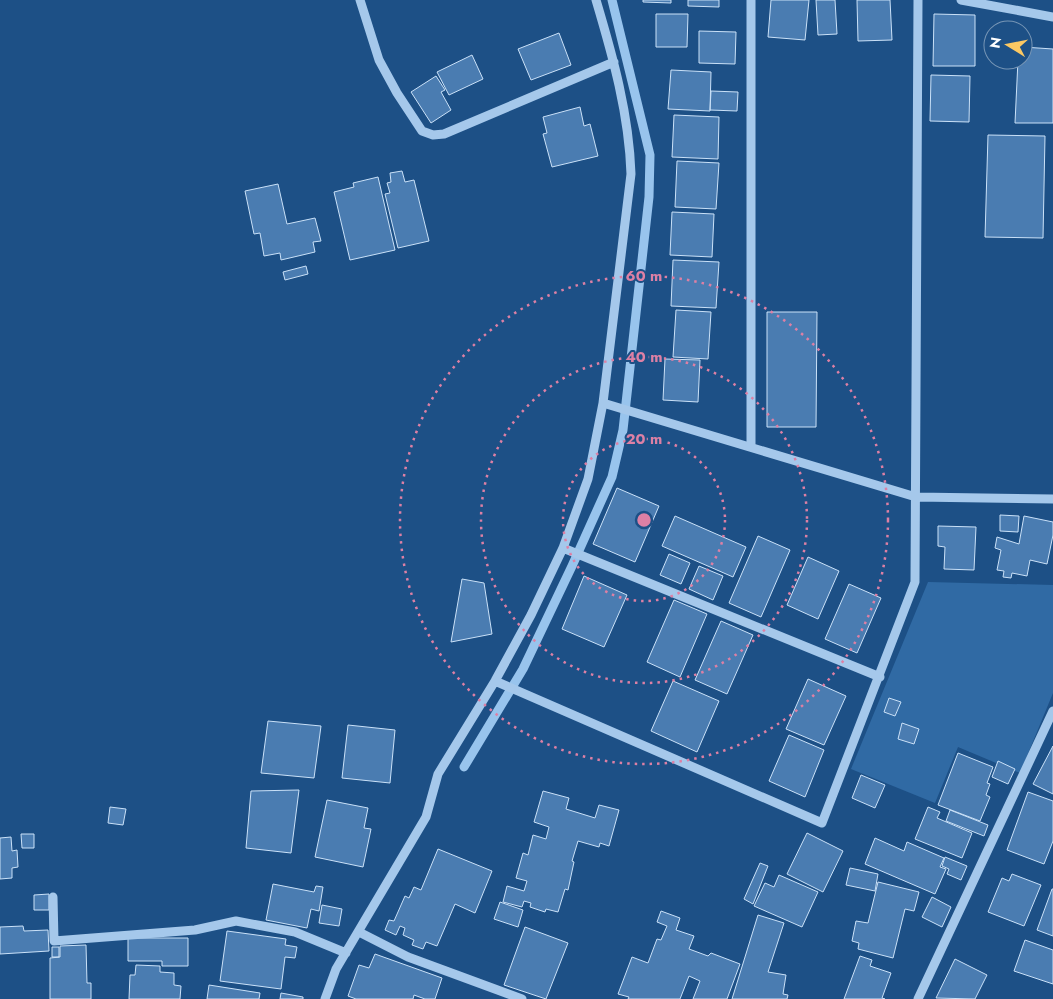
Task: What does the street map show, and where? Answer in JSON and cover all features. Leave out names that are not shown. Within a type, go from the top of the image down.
[{"type":"street","points":[[360,0],[379,60],[397,93],[422,131],[433,135],[444,134],[614,62]]},
{"type":"street","points":[[325,999],[336,969],[426,817],[438,774],[495,681],[567,549],[588,479],[603,403],[631,174],[630,144],[614,62],[596,0]]},
{"type":"street","points":[[751,0],[751,447]]},
{"type":"street","points":[[495,681],[822,823],[880,677],[915,582],[918,0]]},
{"type":"street","points":[[961,0],[1053,17]]},
{"type":"street","points":[[603,403],[916,497],[1053,499]]},
{"type":"street","points":[[567,549],[880,677]]},
{"type":"street","points":[[918,999],[1053,711]]},
{"type":"street","points":[[53,897],[54,941],[195,930],[236,920],[295,932],[346,954]]},
{"type":"street","points":[[359,932],[408,957],[522,999]]},
{"type":"shaded area","points":[[928,582],[1053,585],[1053,693],[1020,773],[958,747],[935,803],[851,769]]},
{"type":"building","points":[[643,0],[671,0],[671,3],[643,2]]},
{"type":"building","points":[[688,0],[719,0],[719,7],[688,6]]},
{"type":"building","points":[[771,0],[809,0],[805,40],[768,37]]},
{"type":"building","points":[[816,0],[835,0],[837,34],[818,35]]},
{"type":"building","points":[[857,0],[890,0],[892,40],[858,41]]},
{"type":"building","points":[[656,14],[688,14],[687,47],[656,47]]},
{"type":"building","points":[[934,14],[975,15],[975,66],[933,66]]},
{"type":"building","points":[[699,31],[736,32],[735,64],[699,63]]},
{"type":"building","points":[[559,33],[571,65],[531,80],[518,49]]},
{"type":"building","points":[[1033,48],[1053,49],[1053,123],[1015,123],[1018,70],[1033,70]]},
{"type":"building","points":[[472,55],[483,79],[449,95],[437,72]]},
{"type":"building","points":[[671,70],[711,72],[710,111],[668,109]]},
{"type":"building","points":[[931,75],[970,76],[969,122],[930,121]]},
{"type":"building","points":[[436,76],[445,90],[441,92],[451,110],[431,123],[411,92]]},
{"type":"building","points":[[711,91],[738,92],[737,111],[710,110]]},
{"type":"building","points":[[580,107],[584,126],[590,124],[598,156],[552,167],[543,134],[547,133],[543,117]]},
{"type":"building","points":[[674,115],[719,117],[718,159],[672,157]]},
{"type":"building","points":[[988,135],[1045,136],[1043,238],[985,237]]},
{"type":"building","points":[[677,161],[719,163],[716,209],[675,207]]},
{"type":"building","points":[[402,171],[405,182],[414,180],[429,241],[398,248],[385,194],[390,193],[387,183],[391,182],[390,173]]},
{"type":"building","points":[[378,177],[395,250],[350,260],[334,192],[354,187],[353,183]]},
{"type":"building","points":[[278,184],[287,224],[315,218],[321,241],[313,242],[315,252],[281,260],[280,253],[264,256],[260,233],[254,234],[245,191]]},
{"type":"building","points":[[672,212],[714,214],[712,257],[670,255]]},
{"type":"building","points":[[673,260],[719,262],[716,308],[671,306]]},
{"type":"building","points":[[306,266],[308,274],[285,280],[283,272]]},
{"type":"building","points":[[676,310],[711,312],[708,359],[673,357]]},
{"type":"building","points":[[767,312],[817,312],[816,427],[767,427]]},
{"type":"building","points":[[665,359],[700,360],[698,402],[663,400]]},
{"type":"building","points":[[617,488],[659,506],[635,562],[593,544]]},
{"type":"building","points":[[1000,515],[1019,516],[1018,532],[1000,531]]},
{"type":"building","points":[[675,516],[746,547],[733,577],[662,546]]},
{"type":"building","points":[[1024,516],[1053,522],[1053,535],[1047,564],[1030,560],[1027,576],[1012,573],[1011,578],[1003,577],[1004,571],[997,570],[1001,550],[995,548],[997,537],[1019,544]]},
{"type":"building","points":[[938,526],[976,527],[974,570],[944,569],[945,547],[938,546]]},
{"type":"building","points":[[758,536],[790,550],[761,617],[729,603]]},
{"type":"building","points":[[669,554],[690,563],[681,584],[660,575]]},
{"type":"building","points":[[808,557],[839,571],[818,619],[787,605]]},
{"type":"building","points":[[699,566],[723,576],[713,600],[689,589]]},
{"type":"building","points":[[584,576],[627,595],[604,647],[562,629]]},
{"type":"building","points":[[462,579],[484,583],[492,634],[451,642]]},
{"type":"building","points":[[849,584],[881,598],[857,653],[825,639]]},
{"type":"building","points":[[674,600],[707,614],[680,677],[647,662]]},
{"type":"building","points":[[721,621],[753,635],[727,694],[695,680]]},
{"type":"building","points":[[808,679],[846,696],[824,745],[786,729]]},
{"type":"building","points":[[673,681],[719,701],[697,752],[651,731]]},
{"type":"building","points":[[889,698],[901,702],[895,716],[884,712]]},
{"type":"building","points":[[268,721],[321,726],[314,778],[261,773]]},
{"type":"building","points":[[902,723],[919,729],[914,744],[898,739]]},
{"type":"building","points":[[348,725],[395,730],[390,783],[342,778]]},
{"type":"building","points":[[789,735],[824,750],[805,797],[769,781]]},
{"type":"building","points":[[1053,746],[1053,794],[1033,784]]},
{"type":"building","points":[[958,753],[993,767],[987,783],[990,784],[986,795],[990,797],[980,821],[938,805]]},
{"type":"building","points":[[998,761],[1015,769],[1008,784],[992,777]]},
{"type":"building","points":[[861,775],[885,785],[875,808],[852,798]]},
{"type":"building","points":[[299,790],[291,853],[246,848],[251,791]]},
{"type":"building","points":[[543,791],[569,798],[566,809],[595,818],[599,805],[619,810],[609,846],[600,843],[599,847],[578,841],[572,861],[574,862],[568,890],[565,889],[558,912],[546,909],[545,912],[530,907],[531,903],[524,901],[522,907],[503,902],[507,886],[524,891],[527,881],[516,878],[523,853],[528,855],[533,835],[546,839],[549,827],[534,822]]},
{"type":"building","points":[[1028,792],[1053,801],[1053,841],[1044,864],[1007,850]]},
{"type":"building","points":[[327,800],[368,808],[364,828],[371,829],[363,867],[315,857]]},
{"type":"building","points":[[110,807],[126,809],[123,825],[108,823]]},
{"type":"building","points":[[928,807],[940,812],[937,818],[972,833],[962,858],[915,839]]},
{"type":"building","points":[[950,810],[988,825],[984,836],[946,821]]},
{"type":"building","points":[[807,833],[843,851],[823,892],[787,874]]},
{"type":"building","points":[[21,834],[34,834],[34,848],[22,848]]},
{"type":"building","points":[[11,837],[12,851],[17,850],[18,867],[12,868],[12,878],[0,879],[0,838]]},
{"type":"building","points":[[875,838],[904,851],[907,842],[944,858],[940,867],[946,869],[935,894],[865,864]]},
{"type":"building","points":[[438,849],[492,871],[475,913],[455,904],[437,946],[426,942],[423,949],[412,945],[414,940],[403,935],[405,928],[400,926],[396,935],[385,930],[389,920],[394,921],[405,896],[409,898],[414,887],[421,890]]},
{"type":"building","points":[[945,857],[967,866],[961,880],[947,874],[949,869],[942,866]]},
{"type":"building","points":[[760,863],[768,866],[753,904],[744,899]]},
{"type":"building","points":[[850,868],[878,874],[875,891],[846,885]]},
{"type":"building","points":[[1012,874],[1041,885],[1024,926],[988,912],[1002,878],[1009,881]]},
{"type":"building","points":[[779,875],[818,892],[802,927],[754,906],[765,883],[774,887]]},
{"type":"building","points":[[878,882],[919,892],[914,911],[905,909],[893,958],[858,949],[859,943],[852,941],[856,921],[868,923]]},
{"type":"building","points":[[273,884],[314,892],[316,886],[323,887],[319,911],[311,909],[307,928],[266,920]]},
{"type":"building","points":[[1053,889],[1053,936],[1037,930]]},
{"type":"building","points":[[49,894],[49,910],[34,910],[34,895]]},
{"type":"building","points":[[932,897],[951,907],[942,927],[922,917]]},
{"type":"building","points":[[500,902],[523,910],[518,927],[494,919]]},
{"type":"building","points":[[322,905],[342,909],[339,926],[319,923]]},
{"type":"building","points":[[661,911],[680,918],[676,930],[694,936],[689,949],[708,956],[711,953],[740,964],[727,999],[693,999],[700,981],[689,976],[680,999],[628,999],[629,997],[618,994],[632,957],[648,963],[657,939],[661,940],[667,926],[657,922]]},
{"type":"building","points":[[758,915],[784,923],[768,972],[786,975],[783,994],[788,995],[787,999],[732,999]]},
{"type":"building","points":[[23,926],[24,931],[48,930],[49,951],[0,954],[0,927]]},
{"type":"building","points":[[525,927],[568,943],[546,999],[504,985]]},
{"type":"building","points":[[227,931],[286,939],[285,945],[297,947],[295,958],[285,957],[281,989],[220,981]]},
{"type":"building","points":[[128,938],[188,938],[188,966],[162,966],[162,961],[128,961]]},
{"type":"building","points":[[1025,940],[1053,950],[1053,984],[1014,971]]},
{"type":"building","points":[[86,945],[87,983],[91,983],[91,999],[50,999],[50,958],[60,957],[60,946]]},
{"type":"building","points":[[52,947],[59,947],[59,957],[52,957]]},
{"type":"building","points":[[375,954],[442,978],[435,999],[425,999],[414,995],[413,999],[356,999],[348,996],[359,965],[369,968]]},
{"type":"building","points":[[860,956],[872,960],[870,966],[891,973],[882,998],[885,999],[844,999]]},
{"type":"building","points":[[955,959],[987,975],[975,999],[936,998]]},
{"type":"building","points":[[136,965],[160,966],[160,972],[174,973],[174,985],[181,986],[180,999],[129,999],[130,975],[135,975]]},
{"type":"building","points":[[209,985],[260,993],[259,999],[207,999]]},
{"type":"building","points":[[281,993],[303,997],[303,999],[280,999]]},
{"type":"waterway","points":[[464,767],[523,669],[572,566],[612,477],[623,430],[649,197],[650,155],[612,0]]}]
